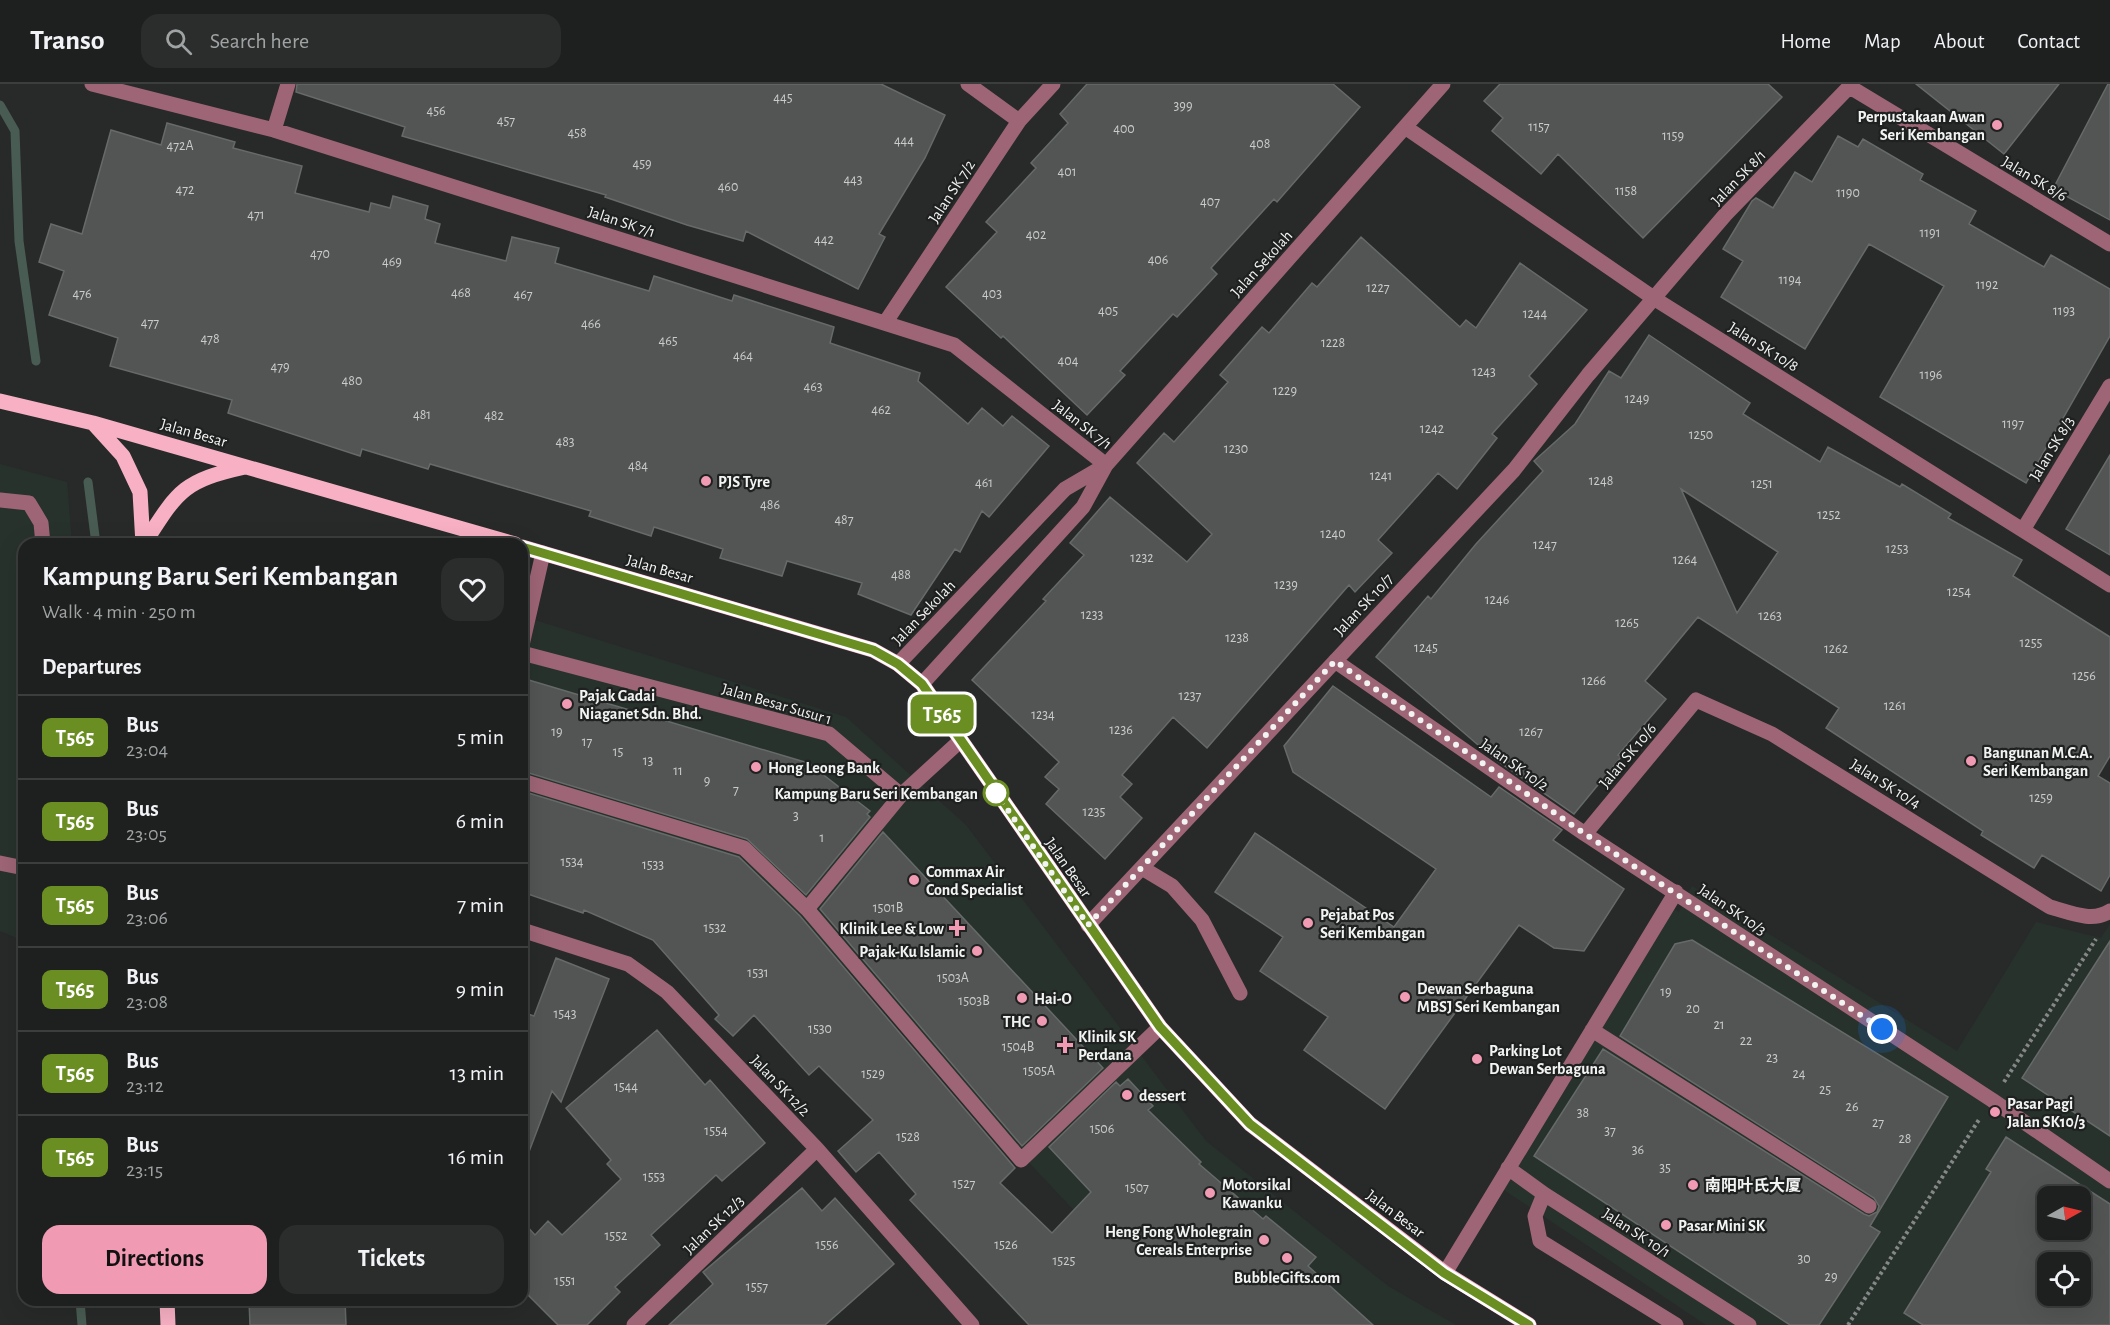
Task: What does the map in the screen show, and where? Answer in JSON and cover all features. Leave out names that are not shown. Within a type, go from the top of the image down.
[{"type":"main road","name":"Jalan Besar","points":[[0,401],[93,423],[494,538]]},
{"type":"main road","points":[[93,423],[123,456],[140,492],[144,538]]},
{"type":"main road","points":[[148,538],[171,503],[187,486],[213,474],[248,466]]},
{"type":"main road","name":"Jalan Besar","points":[[528,549],[873,650],[898,664],[922,684],[1160,1027],[1250,1124],[1444,1273],[1529,1325]]},
{"type":"main road","points":[[167,1306],[168,1325]]},
{"type":"street","name":"Jalan SK 7/1","points":[[92,84],[274,130],[954,345],[1106,465]]},
{"type":"street","points":[[274,130],[288,84]]},
{"type":"street","points":[[968,84],[1019,121]]},
{"type":"street","name":"Jalan SK 7/2","points":[[885,323],[1019,121],[1053,84]]},
{"type":"street","name":"Jalan Sekolah","points":[[922,684],[1083,507],[1106,465],[1443,84]]},
{"type":"street","name":"Jalan SK 8/6","points":[[1851,86],[2110,244]]},
{"type":"street","name":"Jalan SK 8/1","points":[[1655,299],[1725,215],[1851,86]]},
{"type":"street","name":"Jalan SK 10/8","points":[[1405,127],[1655,299],[2110,585]]},
{"type":"street","name":"Jalan SK 10/7","points":[[1088,925],[1514,470],[1588,375],[1655,299]]},
{"type":"street","name":"Jalan SK 8/3","points":[[2023,530],[2110,386]]},
{"type":"street","name":"Jalan Sekolah","points":[[898,664],[1065,489],[1106,465]]},
{"type":"street","points":[[0,500],[29,503],[41,523],[42,538]]},
{"type":"street","points":[[528,619],[543,553]]},
{"type":"street","name":"Jalan Besar Susur 1","points":[[528,655],[829,734],[901,795]]},
{"type":"street","name":"Jalan SK 10/2","points":[[1335,661],[1585,834],[1676,892]]},
{"type":"street","name":"Jalan SK 10/6","points":[[1585,834],[1696,700]]},
{"type":"street","name":"Jalan SK 10/4","points":[[1696,700],[1772,734],[2050,907],[2089,917],[2102,917],[2110,911]]},
{"type":"street","points":[[807,909],[901,795],[960,741]]},
{"type":"street","points":[[528,783],[744,848],[807,909],[1021,1161],[1160,1027]]},
{"type":"street","points":[[0,863],[18,867]]},
{"type":"street","points":[[1142,868],[1172,885],[1202,920],[1240,993]]},
{"type":"street","name":"Jalan SK 10/3","points":[[1444,1273],[1676,892],[2110,1181]]},
{"type":"street","name":"Jalan SK 12/2","points":[[528,932],[628,964],[667,992],[817,1149],[972,1325]]},
{"type":"street","points":[[1592,1030],[1869,1206]]},
{"type":"street","name":"Jalan SK 12/3","points":[[634,1325],[817,1149]]},
{"type":"street","name":"Jalan SK 10/1","points":[[1508,1168],[1544,1194],[1749,1325]]},
{"type":"street","points":[[1544,1194],[1535,1216],[1540,1241],[1676,1325]]},
{"type":"shaded area","points":[[0,464],[67,482],[72,538],[18,538],[18,938],[0,931]]},
{"type":"shaded area","points":[[528,618],[846,717],[966,825],[1206,1141],[1388,1286],[1456,1325],[1182,1325],[741,857],[528,794]]},
{"type":"shaded area","points":[[1692,886],[1957,1051],[2036,922],[2101,938],[2110,924],[2110,1325],[1706,1325],[1504,1190],[1663,902],[1679,912]]},
{"type":"building","points":[[297,84],[881,84],[945,115],[925,158],[879,234],[885,237],[858,289],[746,231],[743,241],[687,225],[605,197],[606,195],[402,136],[405,127],[296,92]]},
{"type":"building","points":[[1087,84],[1333,84],[1360,107],[1277,202],[1274,199],[1211,268],[1217,274],[1177,317],[1173,314],[1120,371],[1125,375],[1087,415],[1003,336],[1001,338],[946,287],[997,232],[986,222],[1036,168],[1031,163],[1068,123],[1060,114]]},
{"type":"building","points":[[1500,84],[1768,84],[1782,97],[1643,238],[1558,154],[1541,174],[1492,131],[1503,118],[1484,101]]},
{"type":"building","name":"Perpustakaan Awan Seri Kembangan","points":[[1916,84],[2059,84],[2004,154]]},
{"type":"building","points":[[2110,84],[2110,220],[2053,189]]},
{"type":"building","points":[[167,123],[235,142],[233,148],[302,166],[295,193],[369,212],[371,203],[390,208],[393,196],[428,206],[425,219],[440,224],[435,243],[506,261],[512,237],[559,248],[555,263],[649,291],[654,276],[732,301],[734,295],[834,327],[830,343],[920,373],[918,381],[968,424],[982,408],[1003,426],[1012,416],[1049,446],[989,517],[982,511],[960,552],[955,549],[911,615],[858,594],[862,583],[787,561],[782,576],[720,558],[723,549],[654,527],[651,536],[589,516],[591,511],[430,464],[428,469],[362,449],[360,456],[228,413],[232,400],[110,366],[118,338],[49,315],[64,271],[39,262],[51,224],[82,234],[111,130],[161,145]]},
{"type":"building","points":[[1838,136],[1858,147],[1863,139],[1923,174],[1920,180],[1976,211],[1969,224],[2044,267],[2051,255],[2110,289],[2110,336],[2026,483],[1880,397],[1944,286],[1869,244],[1805,349],[1721,297],[1743,261],[1723,249],[1752,201],[1756,198],[1773,208],[1795,172],[1812,182]]},
{"type":"building","points":[[1361,237],[1460,327],[1466,320],[1476,328],[1520,263],[1587,310],[1529,376],[1537,384],[1492,434],[1497,438],[1457,489],[1438,473],[1378,540],[1392,553],[1355,592],[1349,585],[1207,748],[1173,717],[1122,775],[1132,784],[1120,797],[1142,818],[1105,859],[1046,804],[1059,789],[1045,777],[1059,762],[972,680],[1046,601],[1043,599],[1084,555],[1070,543],[1110,497],[1187,562],[1212,534],[1137,463],[1164,433],[1174,442],[1228,382],[1220,375],[1262,327],[1269,333],[1312,283],[1317,287]]},
{"type":"building","points":[[1649,335],[1750,403],[1743,414],[1820,462],[1828,447],[1900,487],[1902,484],[1951,514],[1948,518],[2022,560],[2013,576],[2110,637],[2110,756],[2098,776],[2110,783],[2110,875],[2101,891],[2042,855],[2034,868],[1981,835],[1983,831],[1826,728],[1839,708],[1698,617],[1645,681],[1666,699],[1618,755],[1621,757],[1574,814],[1492,757],[1376,657],[1428,596],[1431,599],[1476,544],[1543,471],[1534,461],[1575,424],[1609,371],[1621,378]],"holes":[[[1681,489],[1778,552],[1737,613]]]},
{"type":"building","points":[[2110,455],[2110,555],[2066,529]]},
{"type":"building","points":[[528,680],[808,763],[870,811],[867,814],[870,817],[806,895],[747,839],[528,773]]},
{"type":"building","points":[[1333,686],[1491,797],[1499,787],[1562,830],[1553,840],[1624,889],[1584,951],[1554,948],[1519,925],[1385,1109],[1304,1050],[1328,1017],[1260,971],[1283,937],[1215,892],[1255,833],[1394,927],[1436,869],[1293,772],[1284,746]]},
{"type":"building","points":[[528,793],[739,857],[800,916],[1015,1168],[1000,1183],[1052,1233],[1091,1192],[1049,1147],[1116,1082],[1120,1086],[1128,1079],[1153,1106],[1148,1110],[1201,1162],[1199,1164],[1263,1219],[1266,1216],[1316,1257],[1308,1266],[1373,1325],[1029,1325],[910,1200],[916,1194],[879,1152],[856,1172],[838,1151],[873,1120],[819,1066],[809,1075],[754,1015],[733,1036],[715,1019],[719,1015],[653,940],[584,910],[583,913],[528,894]]},
{"type":"building","points":[[883,832],[1103,1068],[1022,1146],[820,909]]},
{"type":"building","points":[[1692,940],[1948,1097],[1870,1226],[1880,1232],[1819,1325],[1790,1325],[1534,1156],[1603,1049],[1864,1214],[1869,1216],[1877,1212],[1879,1206],[1874,1198],[1620,1036],[1675,944]]},
{"type":"building","points":[[2110,941],[2110,1136],[2022,1078]]},
{"type":"building","points":[[556,958],[609,979],[561,1102],[552,1091],[528,1154],[528,1014],[534,1016]]},
{"type":"building","points":[[657,1030],[705,1085],[710,1080],[765,1143],[722,1181],[716,1175],[651,1235],[660,1245],[615,1287],[620,1292],[587,1325],[558,1325],[528,1295],[528,1227],[535,1235],[548,1221],[562,1235],[621,1179],[607,1164],[611,1160],[566,1108]]},
{"type":"building","points":[[2006,1137],[2082,1186],[2037,1186],[2037,1240],[2091,1240],[2091,1192],[2110,1204],[2110,1325],[1923,1325],[1904,1313],[1991,1172],[1986,1169]]},
{"type":"building","points":[[802,1188],[822,1211],[835,1198],[894,1264],[825,1325],[669,1325],[713,1284],[703,1272]]},
{"type":"building","points":[[249,1306],[345,1306],[346,1325],[250,1325]]},
{"type":"waterway","points":[[0,105],[15,131],[19,241],[36,361]]},
{"type":"waterway","points":[[88,482],[95,538]]},
{"type":"waterway","points":[[80,1306],[82,1325]]},
{"type":"bus line","name":"T565","points":[[528,549],[873,650],[898,664],[922,684],[1160,1027],[1250,1124],[1444,1273],[1529,1325]]},
{"type":"place","name":"Perpustakaan Awan Seri Kembangan","points":[[1997,125]]},
{"type":"place","name":"PJS Tyre","points":[[706,481]]},
{"type":"place","name":"Pajak Gadai Niaganet Sdn. Bhd.","points":[[567,704]]},
{"type":"place","name":"Bangunan M.C.A. Seri Kembangan","points":[[1971,761]]},
{"type":"place","name":"Hong Leong Bank","points":[[756,767]]},
{"type":"place","name":"Kampung Baru Seri Kembangan","points":[[996,793]]},
{"type":"place","name":"Commax Air Cond Specialist","points":[[914,880]]},
{"type":"place","name":"Pejabat Pos Seri Kembangan","points":[[1308,923]]},
{"type":"place","name":"Klinik Lee & Low","points":[[957,928]]},
{"type":"place","name":"Pajak-Ku Islamic","points":[[977,951]]},
{"type":"place","name":"Dewan Serbaguna MBSJ Seri Kembangan","points":[[1405,997]]},
{"type":"place","name":"Hai-O","points":[[1022,998]]},
{"type":"place","name":"THC","points":[[1042,1021]]},
{"type":"place","name":"Klinik SK Perdana","points":[[1065,1045]]},
{"type":"place","name":"Parking Lot Dewan Serbaguna","points":[[1477,1059]]},
{"type":"place","name":"dessert","points":[[1127,1095]]},
{"type":"place","name":"Pasar Pagi Jalan SK10/3","points":[[1995,1112]]},
{"type":"place","name":"南阳叶氏大厦","points":[[1693,1185]]},
{"type":"place","name":"Motorsikal Kawanku","points":[[1210,1193]]},
{"type":"place","name":"Pasar Mini SK","points":[[1666,1225]]},
{"type":"place","name":"Heng Fong Wholegrain Cereals Enterprise","points":[[1264,1240]]},
{"type":"place","name":"BubbleGifts.com","points":[[1287,1258]]},
{"type":"route","points":[[996,793],[1088,925],[1335,661],[1585,834],[1882,1029]]}]
